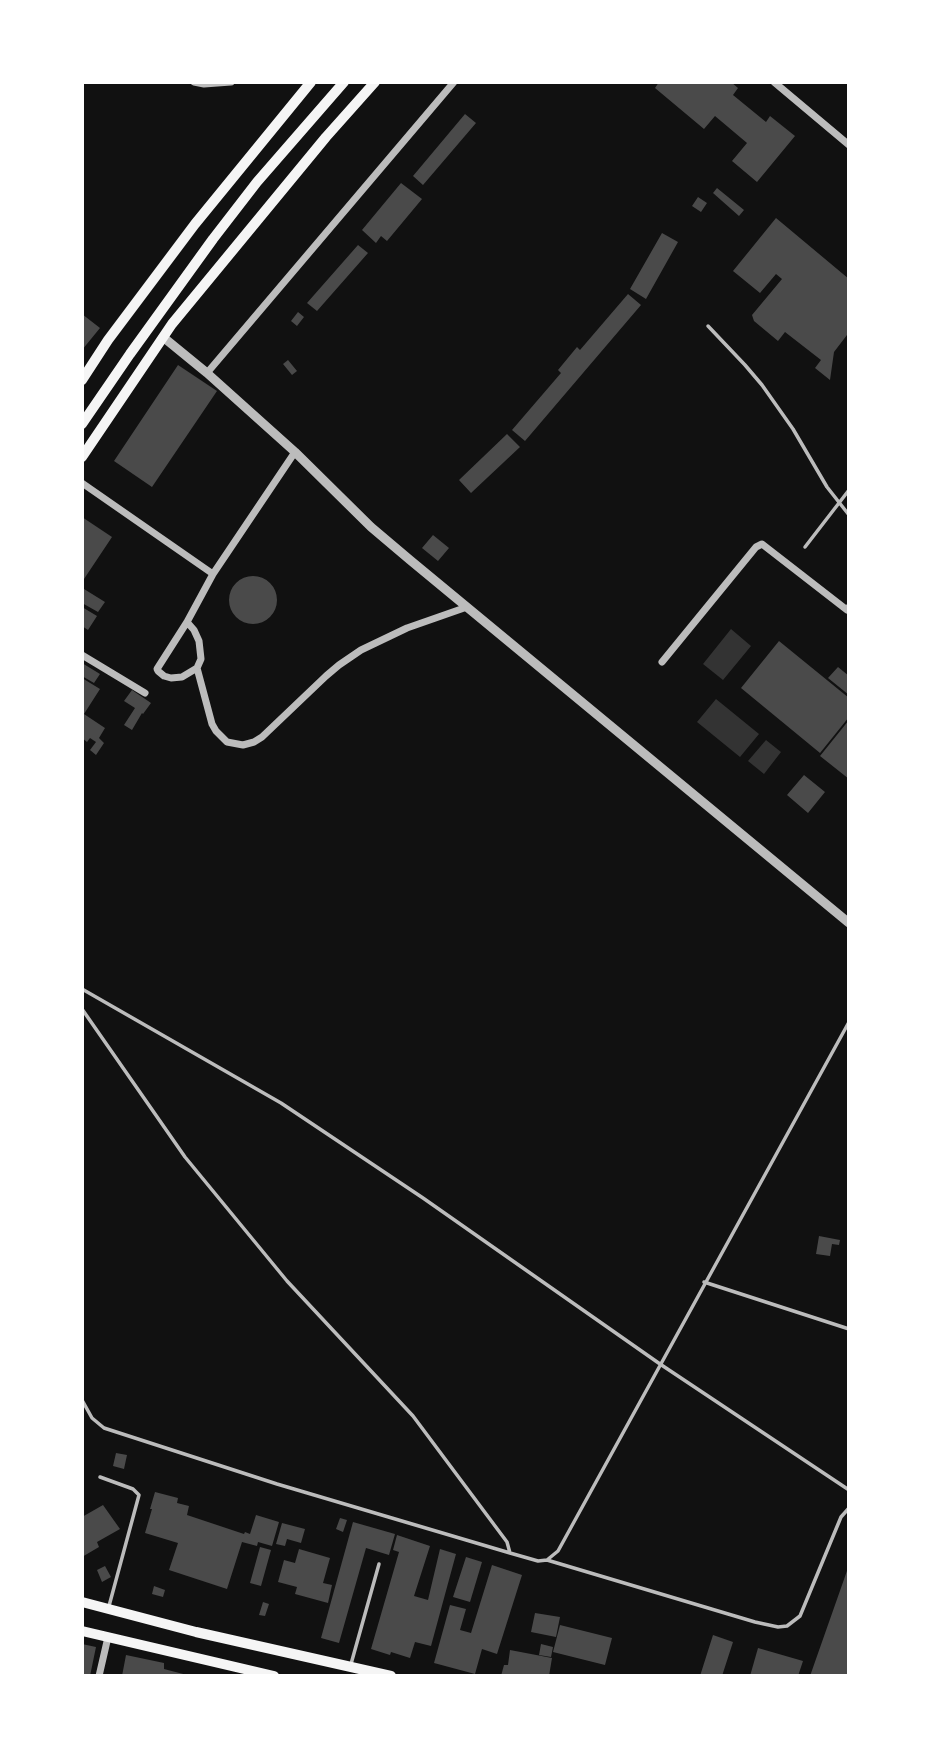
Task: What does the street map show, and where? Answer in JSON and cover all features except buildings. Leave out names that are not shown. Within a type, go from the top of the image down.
[{"type":"main road","points":[[82,380],[108,340],[195,224],[311,82]]},
{"type":"main road","points":[[82,424],[213,239],[265,173],[344,82]]},
{"type":"main road","points":[[82,457],[163,337],[326,137],[375,82]]},
{"type":"main road","points":[[82,1602],[196,1632],[391,1676]]},
{"type":"main road","points":[[82,1631],[274,1676]]},
{"type":"street","points":[[194,82],[231,82]]},
{"type":"street","points":[[207,373],[454,82]]},
{"type":"street","points":[[774,82],[849,145]]},
{"type":"street","points":[[163,337],[295,452],[372,527],[849,923]]},
{"type":"street","points":[[187,622],[200,641],[201,659],[197,668],[182,677],[164,676],[157,668],[187,622],[213,574],[295,452]]},
{"type":"street","points":[[82,483],[213,574]]},
{"type":"street","points":[[662,662],[756,547],[762,544],[848,609]]},
{"type":"street","points":[[197,668],[216,732],[232,744],[243,746],[262,737],[326,676],[361,650],[407,628],[467,607]]},
{"type":"street","points":[[82,655],[145,693]]},
{"type":"street","points":[[99,1676],[108,1637]]},
{"type":"lane","points":[[708,326],[745,365],[778,407],[821,478],[849,514]]},
{"type":"lane","points":[[805,547],[849,490]]},
{"type":"lane","points":[[82,989],[281,1103],[423,1198],[660,1364],[849,1490]]},
{"type":"lane","points":[[82,1009],[185,1157],[287,1281],[414,1416],[508,1542],[510,1553]]},
{"type":"lane","points":[[547,1560],[558,1551],[849,1022]]},
{"type":"lane","points":[[704,1282],[849,1329]]},
{"type":"lane","points":[[82,1400],[92,1418],[104,1428],[277,1484],[510,1553],[538,1561],[547,1560],[778,1627],[788,1626],[800,1616],[841,1517],[849,1508]]},
{"type":"lane","points":[[100,1477],[133,1489],[139,1495],[108,1608]]},
{"type":"lane","points":[[351,1666],[379,1564]]},
{"type":"shaded area","points":[[731,629],[751,646],[723,680],[703,664]]},
{"type":"shaded area","points":[[716,699],[759,734],[740,757],[697,722]]},
{"type":"shaded area","points":[[766,740],[781,752],[764,774],[748,761]]}]
